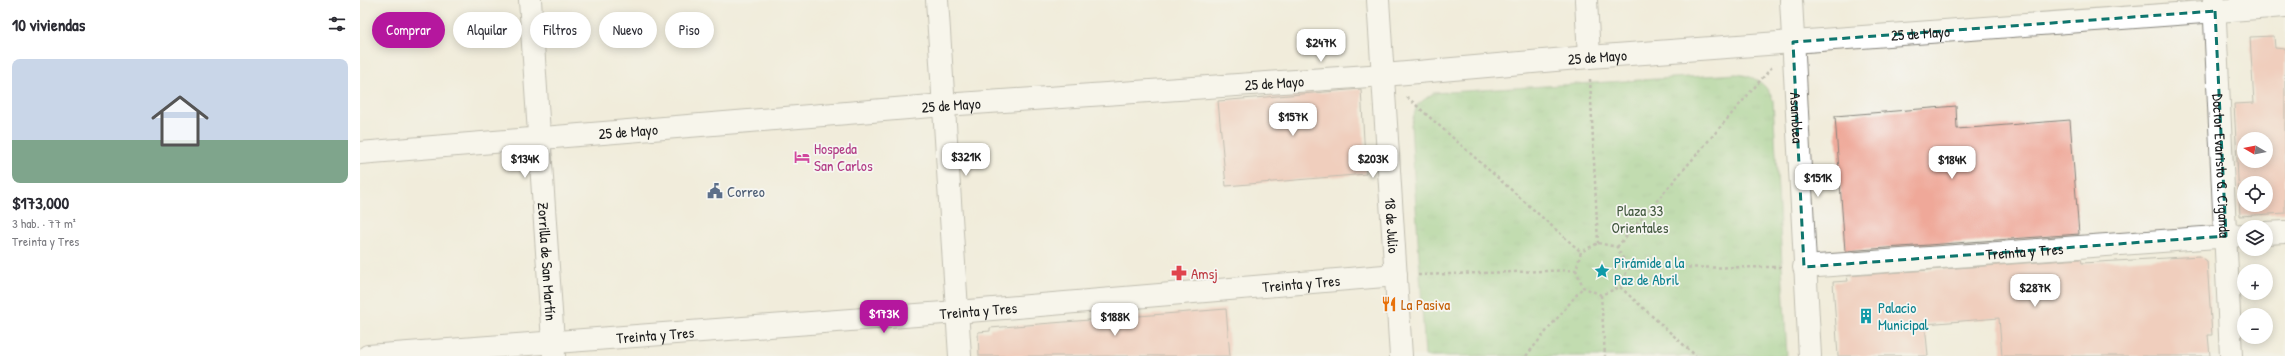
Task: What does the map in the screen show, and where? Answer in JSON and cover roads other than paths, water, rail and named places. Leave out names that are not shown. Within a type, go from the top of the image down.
[{"type":"street","name":"Zorrilla de San Martín","points":[[530,0],[553,349]]},
{"type":"street","points":[[937,0],[960,356]]},
{"type":"street","name":"18 de Julio","points":[[1378,0],[1401,356]]},
{"type":"street","points":[[1586,0],[1589,57]]},
{"type":"street","name":"Asamblea","points":[[1791,0],[1804,267],[1810,356]]},
{"type":"street","name":"25 de Mayo","points":[[360,153],[944,105],[1384,76],[1589,57],[1793,42],[2214,5],[2285,6]]},
{"type":"street","name":"Doctor Evaristo G. Ciganda","points":[[2214,5],[2235,236],[2231,356]]},
{"type":"street","points":[[2273,233],[2285,232]]},
{"type":"street","name":"Treinta y Tres","points":[[1804,267],[2235,236]]},
{"type":"street","name":"Treinta y Tres","points":[[368,356],[553,349],[957,312],[1396,275]]},
{"type":"place","name":"Hospeda San Carlos","points":[[802,157]]},
{"type":"place","name":"Correo","points":[[715,191]]},
{"type":"place","name":"Pirámide a la Paz de Abril","points":[[1602,271]]},
{"type":"place","name":"Amsj","points":[[1179,273]]},
{"type":"place","name":"La Pasiva","points":[[1389,304]]},
{"type":"place","name":"Palacio Municipal","points":[[1866,316]]},
{"type":"park label","name":"Plaza 33 Orientales","points":[[1640,218]]}]
